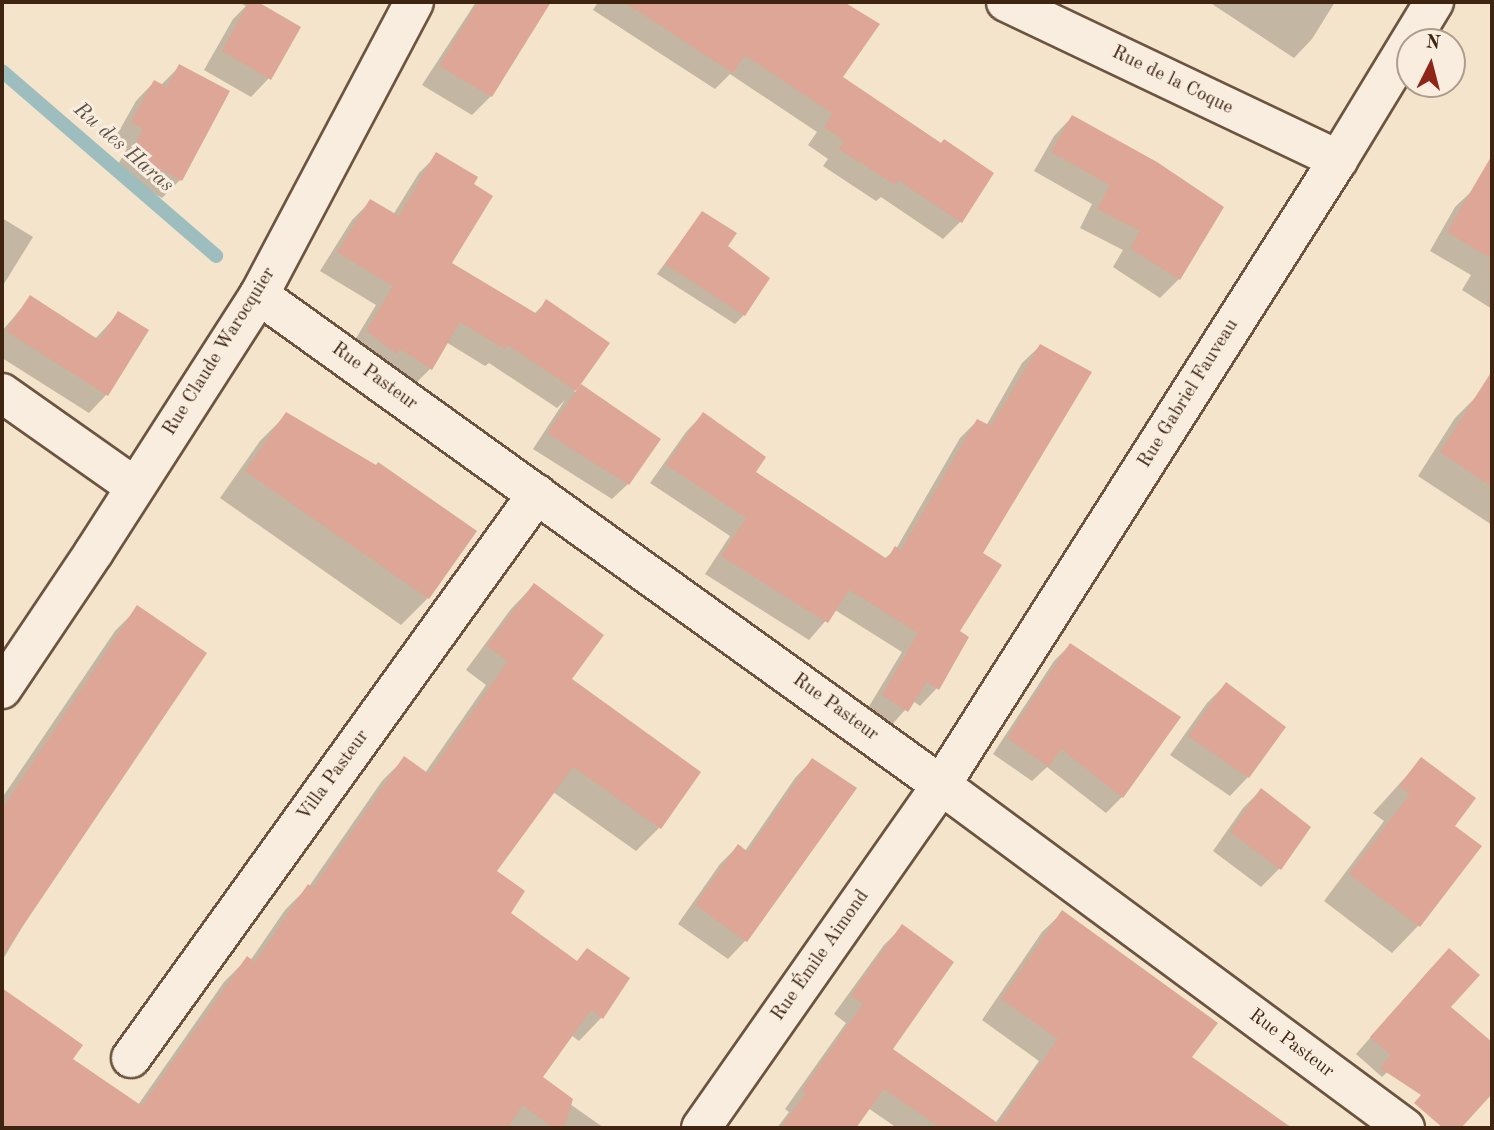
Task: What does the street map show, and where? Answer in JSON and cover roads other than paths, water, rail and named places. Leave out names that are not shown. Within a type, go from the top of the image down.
[{"type":"street","name":"Rue Claude Warocquier","points":[[2,689],[259,296],[414,2]]},
{"type":"street","name":"Rue de la Coque","points":[[1006,2],[1338,160]]},
{"type":"street","name":"Rue Gabriel Fauveau","points":[[941,785],[1338,160],[1434,2]]},
{"type":"street","name":"Rue Pasteur","points":[[259,296],[941,785],[1405,1128]]},
{"type":"street","points":[[2,393],[134,486]]},
{"type":"street","name":"Villa Pasteur","points":[[131,1058],[537,494]]},
{"type":"street","name":"Rue Émile Aimond","points":[[701,1128],[941,785]]},
{"type":"waterway","name":"Ru des Haras","points":[[2,71],[216,256]]}]
